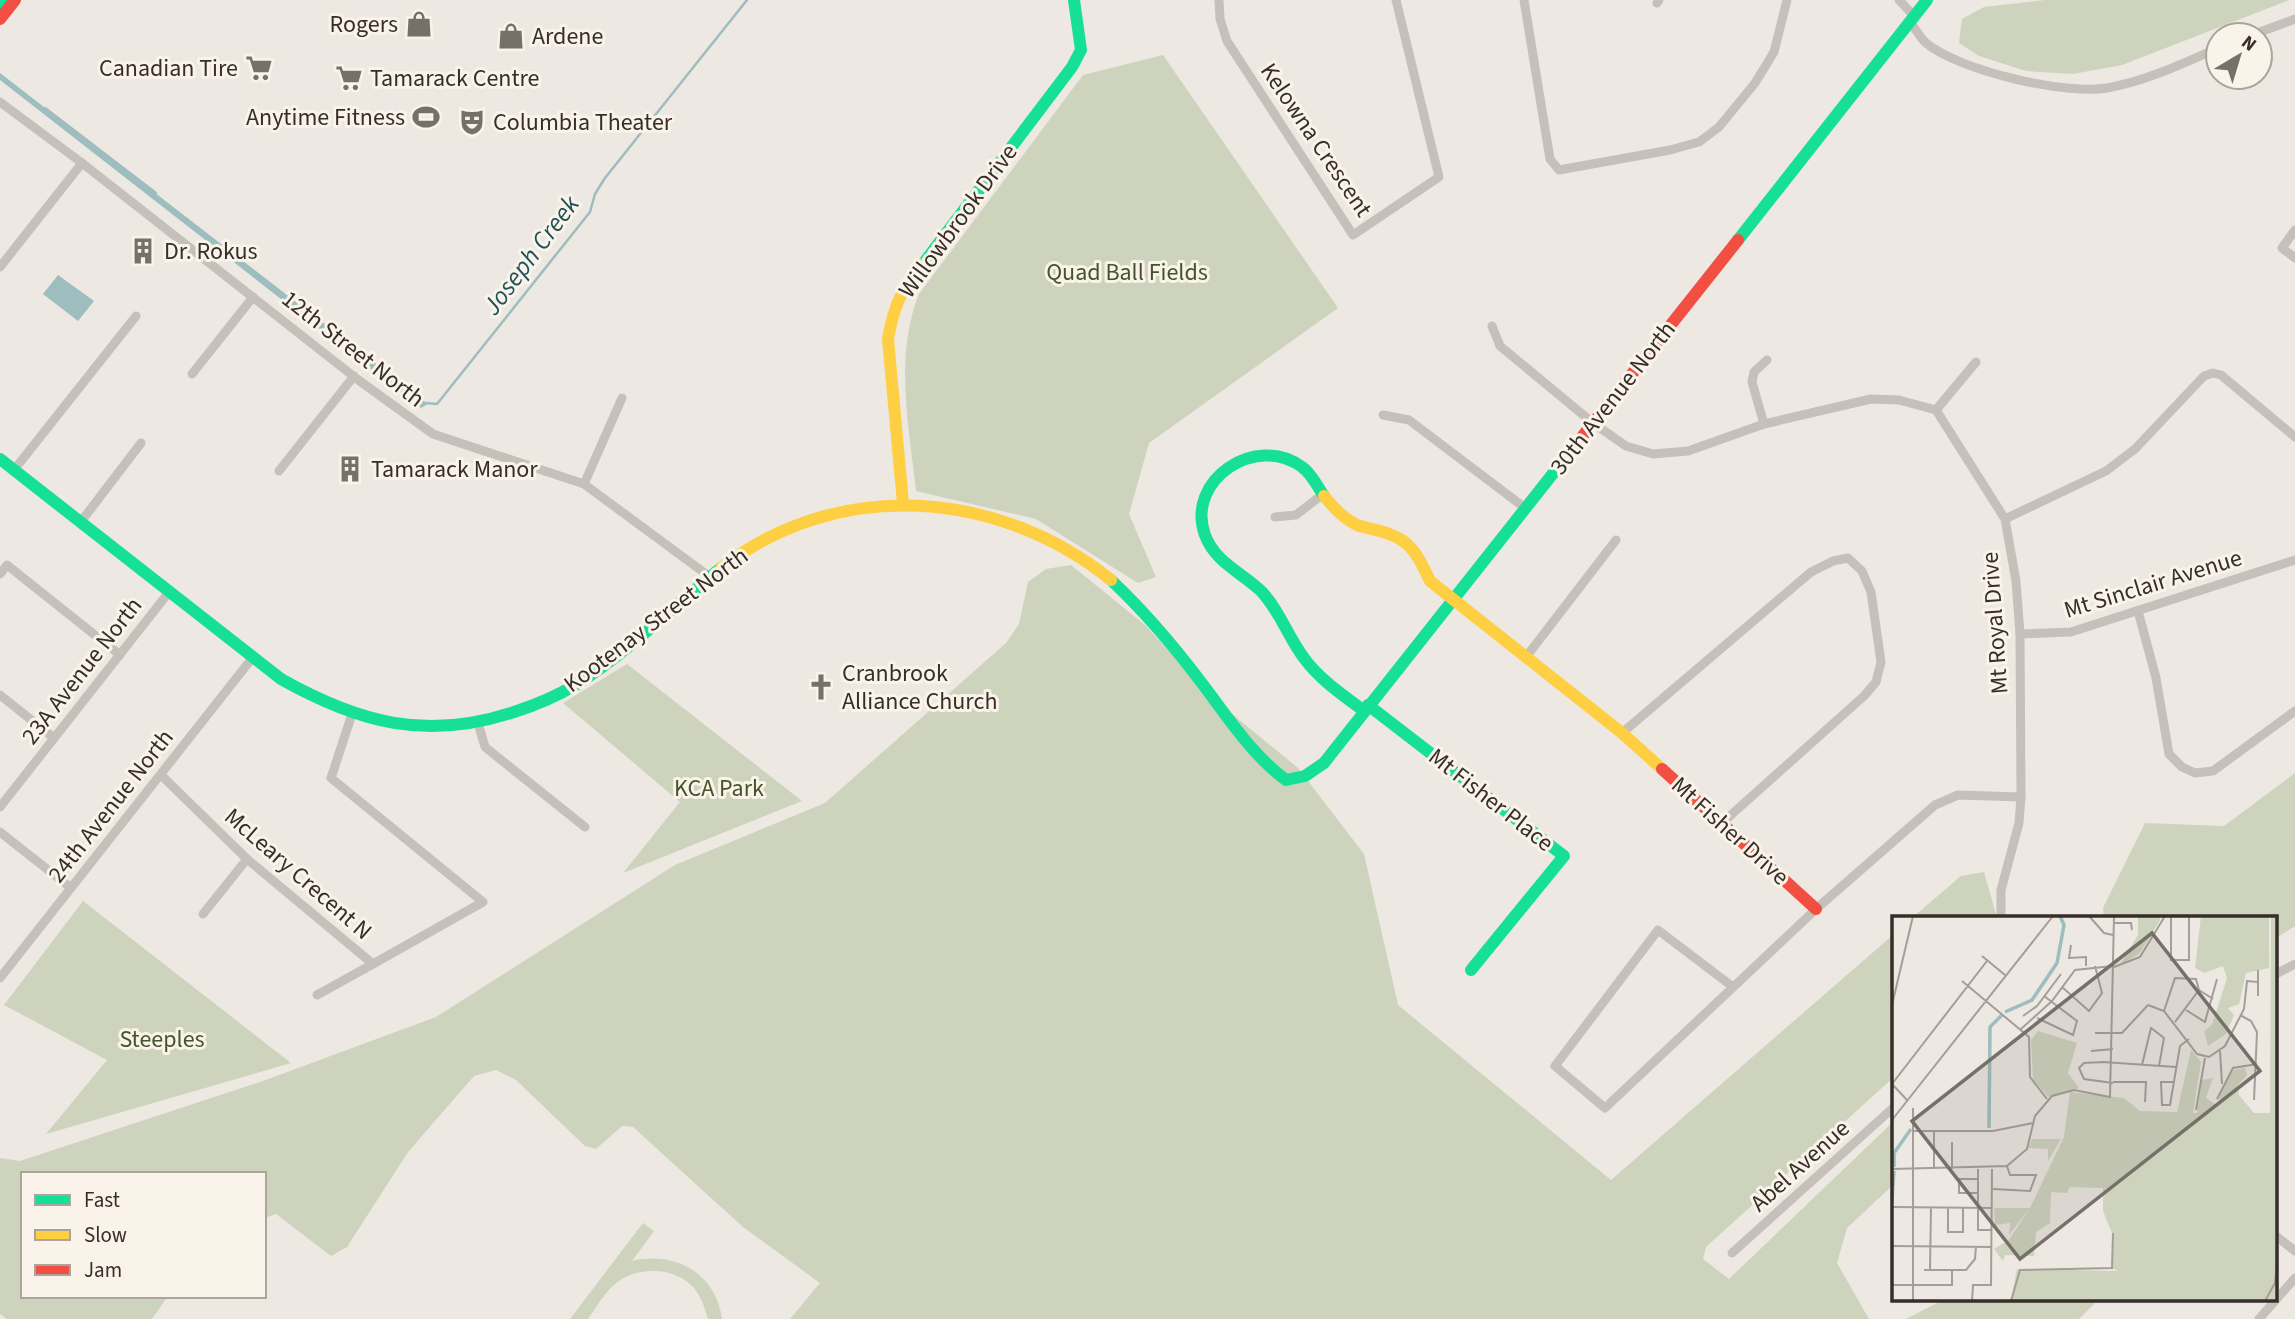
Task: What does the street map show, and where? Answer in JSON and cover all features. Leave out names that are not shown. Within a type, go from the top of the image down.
[{"type":"street","points":[[0,19],[15,0]]},
{"type":"street","name":"Willowbrook Drive","points":[[903,503],[888,339],[892,316],[901,292],[1072,67],[1081,50],[1074,0]]},
{"type":"street","name":"Kelowna Crescent","points":[[1219,0],[1220,19],[1227,41],[1353,235],[1439,177],[1396,0]]},
{"type":"street","points":[[1524,0],[1550,159],[1559,170],[1670,150],[1699,142],[1719,127],[1755,83],[1774,52],[1787,0]]},
{"type":"street","points":[[1899,0],[1926,43],[1952,58],[2013,79],[2078,91],[2111,88],[2162,72],[2204,54]]},
{"type":"street","name":"30th Avenue North","points":[[1286,780],[1305,776],[1324,763],[1927,0]]},
{"type":"street","points":[[2274,27],[2295,19]]},
{"type":"street","name":"12th Street North","points":[[0,102],[433,434],[584,484],[710,577]]},
{"type":"street","points":[[0,267],[82,163]]},
{"type":"street","points":[[2295,230],[2281,248],[2295,258]]},
{"type":"street","points":[[192,374],[253,297]]},
{"type":"street","points":[[14,470],[136,316]]},
{"type":"street","points":[[1492,327],[1500,346],[1593,423],[1626,446],[1653,454],[1688,451],[1764,425],[1871,399],[1899,400],[1936,410],[1976,362]]},
{"type":"street","points":[[1764,425],[1752,382],[1754,372],[1767,360]]},
{"type":"street","points":[[2005,519],[2106,471],[2135,449],[2204,376],[2213,373],[2221,375],[2295,437]]},
{"type":"street","points":[[279,471],[354,376]]},
{"type":"street","points":[[584,484],[622,398]]},
{"type":"street","name":"Mt Royal Drive","points":[[1936,410],[2005,519],[2016,581],[2020,634],[2021,797],[2019,823],[2001,890],[2001,916]]},
{"type":"street","points":[[1383,415],[1409,420],[1525,508]]},
{"type":"street","points":[[80,523],[141,443]]},
{"type":"street","name":"Mt Fisher Drive","points":[[1366,708],[1305,661],[1271,603],[1255,584],[1227,565],[1212,549],[1205,530],[1203,507],[1209,489],[1219,475],[1233,464],[1252,456],[1270,455],[1290,460],[1304,468],[1316,480],[1323,494],[1338,512],[1354,524],[1389,533],[1405,541],[1418,554],[1430,581],[1622,733],[1816,909]]},
{"type":"street","name":"Kootenay Street North","points":[[0,459],[281,679],[315,699],[352,714],[392,724],[441,726],[478,723],[549,700],[591,675],[710,577],[756,544],[807,520],[856,509],[903,503],[946,506],[1023,527],[1075,553],[1106,573],[1151,617],[1237,729],[1273,771],[1286,780]]},
{"type":"street","points":[[1275,517],[1296,515],[1323,494]]},
{"type":"street","points":[[1526,657],[1615,541]]},
{"type":"street","points":[[1622,733],[1811,572],[1833,561],[1848,558],[1862,571],[1871,592],[1881,662],[1876,682],[1864,696],[1722,823]]},
{"type":"street","name":"Mt Sinclair Avenue","points":[[2020,634],[2071,632],[2295,559]]},
{"type":"street","points":[[0,574],[7,565],[120,654]]},
{"type":"street","name":"23A Avenue North","points":[[0,807],[169,592]]},
{"type":"street","points":[[2138,611],[2156,678],[2169,754],[2182,767],[2195,773],[2213,771],[2295,711]]},
{"type":"street","name":"24th Avenue North","points":[[0,978],[253,657]]},
{"type":"street","points":[[0,695],[54,738]]},
{"type":"street","name":"Mt Fisher Place","points":[[1366,708],[1564,856],[1471,970]]},
{"type":"street","name":"McLeary Crecent N","points":[[160,775],[247,859],[373,964],[483,902],[331,778],[352,714]]},
{"type":"street","points":[[478,723],[485,747],[585,827]]},
{"type":"street","points":[[1733,987],[1658,930],[1555,1066],[1605,1108],[1816,909],[1935,804],[1958,795],[2021,797]]},
{"type":"street","points":[[0,832],[71,888]]},
{"type":"street","points":[[203,914],[247,859]]},
{"type":"street","points":[[317,995],[373,964]]},
{"type":"street","points":[[2278,973],[2295,964]]},
{"type":"street","name":"Abel Avenue","points":[[1732,1254],[1892,1109]]},
{"type":"street","points":[[2278,1238],[2295,1251]]},
{"type":"street","points":[[2278,1297],[2295,1278]]},
{"type":"street","points":[[2259,1319],[2274,1302]]},
{"type":"green space","points":[[2045,0],[2289,0],[2235,21],[2204,21],[2204,33],[2122,65],[2073,74],[2026,71],[1979,56],[1959,43],[1962,19],[1984,7]]},
{"type":"green space","name":"Quad Ball Fields","points":[[1163,55],[1338,308],[1149,443],[1129,514],[1156,577],[1138,583],[1036,519],[916,491],[907,416],[905,367],[911,318],[919,294],[1083,75]]},
{"type":"green space","points":[[1071,565],[1145,625],[1209,695],[1298,768],[1364,854],[1398,1005],[1611,1180],[1892,936],[1892,1079],[1706,1247],[1703,1259],[1729,1279],[1892,1123],[1892,1186],[1847,1228],[1837,1263],[1869,1319],[790,1319],[820,1283],[743,1227],[633,1127],[622,1126],[596,1149],[585,1146],[516,1080],[496,1070],[474,1076],[408,1152],[347,1247],[331,1256],[276,1214],[266,1217],[266,1172],[21,1172],[21,1298],[167,1298],[152,1319],[7,1319],[0,1314],[0,1158],[20,1161],[263,1081],[436,1017],[675,865],[825,803],[1006,643],[1019,624],[1028,582],[1046,569]]},
{"type":"green space","name":"KCA Park","points":[[627,664],[802,801],[623,873],[680,802],[563,703]]},
{"type":"green space","points":[[2295,773],[2295,926],[2278,937],[2278,916],[2104,916],[2103,908],[2145,823],[2224,826]]},
{"type":"green space","points":[[1984,872],[1996,916],[1914,916],[1961,876]]},
{"type":"green space","name":"Steeples","points":[[83,901],[291,1063],[46,1134],[107,1060],[4,1005]]},
{"type":"green space","points":[[643,1223],[654,1231],[632,1261],[663,1259],[691,1269],[711,1289],[722,1319],[708,1319],[697,1292],[683,1279],[674,1274],[653,1271],[623,1278],[604,1296],[588,1319],[570,1319]]},
{"type":"green space","points":[[1939,1302],[2096,1302],[2079,1319],[1906,1319]]},
{"type":"water","points":[[0,73],[428,404],[421,408],[0,80]]},
{"type":"water","points":[[58,275],[94,301],[78,321],[43,294]]},
{"type":"waterway","name":"Joseph Creek","points":[[427,403],[437,404],[590,212],[595,194],[605,178],[747,0]]},
{"type":"waterway","name":"Joseph Creek","points":[[45,108],[156,193]]},
{"type":"traffic: fast","points":[[923,264],[1072,67],[1081,50],[1074,0]]},
{"type":"traffic: fast","points":[[1738,240],[1927,0]]},
{"type":"traffic: fast","points":[[1111,580],[1169,642],[1240,734],[1273,770],[1286,780],[1305,776],[1324,763],[1570,452]]},
{"type":"traffic: fast","points":[[1324,496],[1306,470],[1284,458],[1265,456],[1246,459],[1215,480],[1205,496],[1202,515],[1205,535],[1215,552],[1268,599],[1310,666],[1364,711]]},
{"type":"traffic: fast","points":[[0,459],[281,679],[338,707],[394,723],[423,726],[482,721],[554,696],[577,684],[614,658],[721,568]]},
{"type":"traffic: fast","points":[[1368,705],[1564,856],[1471,970]]},
{"type":"traffic: slow","points":[[903,503],[888,339],[900,298],[923,264]]},
{"type":"traffic: slow","points":[[1324,496],[1339,512],[1357,525],[1392,535],[1408,545],[1430,581],[1622,733],[1662,769]]},
{"type":"traffic: slow","points":[[721,568],[767,539],[815,519],[866,508],[918,506],[969,512],[1019,527],[1067,550],[1111,580]]},
{"type":"traffic: jam","points":[[0,19],[15,0]]},
{"type":"traffic: jam","points":[[1570,452],[1738,240]]},
{"type":"traffic: jam","points":[[1662,769],[1816,909]]},
{"type":"place","name":"Rogers","points":[[419,24]]},
{"type":"place","name":"Ardene","points":[[511,36]]},
{"type":"place","name":"Canadian Tire","points":[[259,68]]},
{"type":"place","name":"Tamarack Centre","points":[[349,78]]},
{"type":"place","name":"Anytime Fitness","points":[[426,117]]},
{"type":"place","name":"Columbia Theater","points":[[472,122]]},
{"type":"place","name":"Dr. Rokus","points":[[143,251]]},
{"type":"place","name":"Tamarack Manor","points":[[350,469]]},
{"type":"place","name":"Cranbrook Alliance Church","points":[[821,687]]}]
